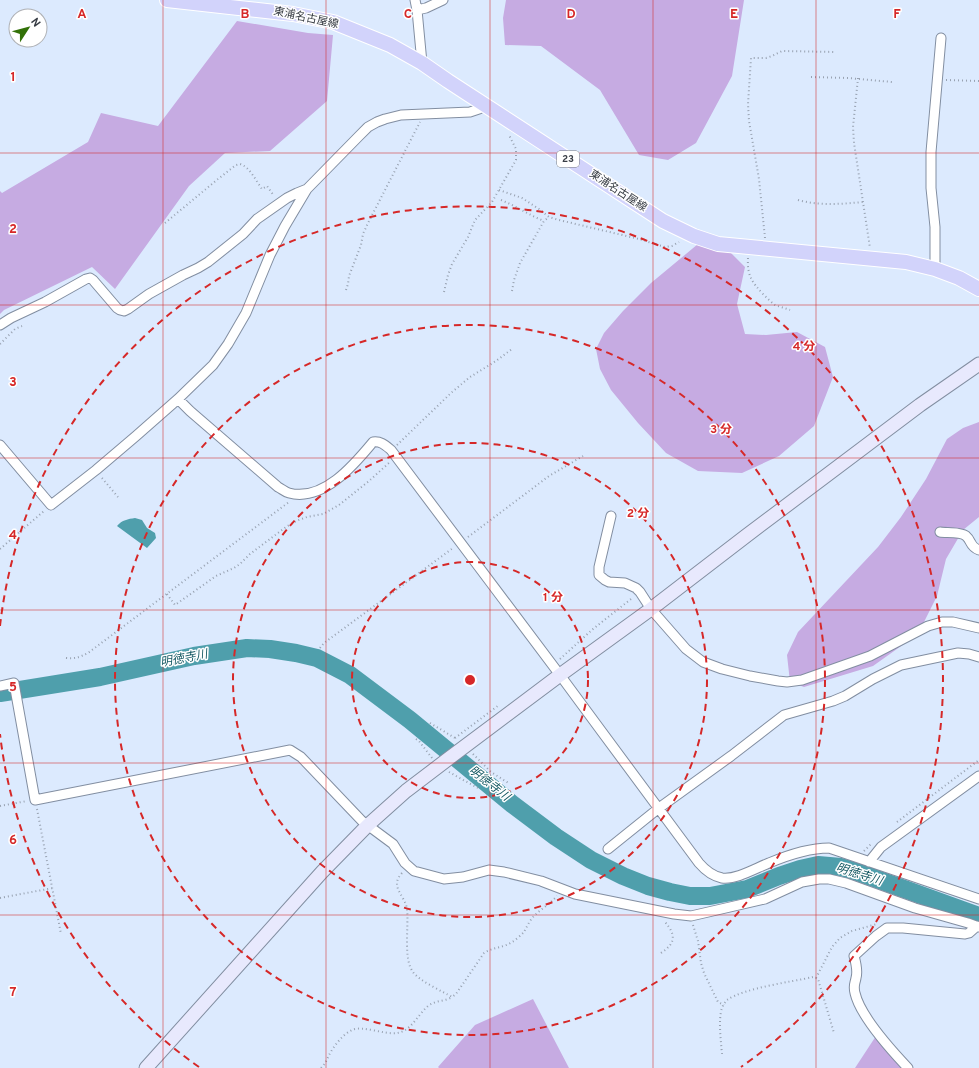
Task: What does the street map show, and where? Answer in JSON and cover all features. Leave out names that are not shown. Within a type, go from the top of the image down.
[{"type":"main road","name":"東浦名古屋線","points":[[167,0],[280,12],[333,22],[390,45],[422,63],[501,116],[663,220],[694,236],[718,244],[906,262],[935,269],[959,278],[979,290]]},
{"type":"street","points":[[415,0],[422,63]]},
{"type":"street","points":[[417,10],[426,8],[443,0]]},
{"type":"street","points":[[935,269],[935,227],[931,152],[941,38]]},
{"type":"street","points":[[0,445],[51,504],[96,470],[178,399],[213,365],[228,344],[246,313],[270,255],[307,189],[368,127],[385,119],[400,115],[470,112],[479,109],[484,104]]},
{"type":"street","points":[[0,325],[90,278],[117,308],[124,311],[183,274],[208,262],[244,234],[258,219],[297,192],[307,189]]},
{"type":"street","points":[[146,1068],[322,872],[368,825],[406,791],[560,675],[651,609],[920,405],[979,364]]},
{"type":"street","points":[[178,399],[278,487],[288,493],[302,495],[317,492],[328,486],[346,472],[373,442],[379,441],[384,444],[393,453],[699,863],[707,871],[722,878],[729,878],[738,876],[794,854],[829,848],[979,900]]},
{"type":"street","points":[[611,516],[599,568],[599,575],[609,582],[625,584],[636,588],[651,609],[686,649],[703,662],[722,669],[750,676],[787,682],[802,680],[870,656],[928,626],[942,622],[954,622],[968,624],[979,628]]},
{"type":"street","points":[[940,532],[962,534],[966,536],[972,546],[979,550]]},
{"type":"street","points":[[608,849],[659,808],[731,756],[784,715],[833,701],[845,696],[873,679],[901,665],[958,653],[979,657]]},
{"type":"street","points":[[0,686],[14,683],[35,800],[290,750],[301,757],[353,812],[393,844],[408,866],[414,871],[444,879],[463,877],[489,870],[504,872],[541,881],[575,894],[658,911],[691,916],[765,899],[802,882],[829,879],[846,882],[915,908],[978,926]]},
{"type":"street","points":[[869,862],[881,847],[979,776]]},
{"type":"street","points":[[908,1068],[878,1034],[857,1001],[854,991],[857,969],[854,956],[876,936],[888,928],[965,934],[969,933],[978,926]]},
{"type":"path","points":[[766,249],[758,173],[749,121],[748,104],[751,58],[766,58],[782,50],[835,52]]},
{"type":"path","points":[[811,77],[858,78],[892,82]]},
{"type":"path","points":[[858,78],[853,127],[854,143],[870,244],[870,258]]},
{"type":"path","points":[[937,80],[979,81]]},
{"type":"path","points":[[346,290],[349,276],[361,245],[363,234],[425,114]]},
{"type":"path","points":[[444,292],[450,270],[468,237],[475,220],[492,202],[516,160],[516,149],[502,123],[501,116]]},
{"type":"path","points":[[165,223],[218,179],[236,165],[240,164],[245,165],[262,189],[267,186],[279,204]]},
{"type":"path","points":[[499,190],[522,198],[549,217],[639,239],[665,247],[678,244],[682,239],[684,231]]},
{"type":"path","points":[[501,200],[535,218],[544,221]]},
{"type":"path","points":[[798,200],[810,204],[828,205],[863,202]]},
{"type":"path","points":[[512,291],[520,263],[544,221],[549,217]]},
{"type":"path","points":[[749,247],[748,270],[751,280],[769,300],[776,305],[790,310]]},
{"type":"path","points":[[0,344],[15,329],[22,326]]},
{"type":"path","points":[[167,594],[175,605],[216,576],[234,568],[286,527],[296,521],[323,514],[339,505],[369,481],[393,453],[451,393],[470,377],[512,349]]},
{"type":"path","points":[[320,648],[324,643],[549,476],[583,456]]},
{"type":"path","points":[[96,470],[118,497]]},
{"type":"path","points":[[66,658],[74,659],[88,653],[289,502],[293,494]]},
{"type":"path","points":[[0,549],[51,504]]},
{"type":"path","points":[[895,824],[979,760]]},
{"type":"path","points":[[0,806],[35,800],[61,934]]},
{"type":"path","points":[[857,858],[872,843]]},
{"type":"path","points":[[408,866],[398,877],[397,885],[407,908],[408,959],[410,968],[419,978],[452,997]]},
{"type":"path","points":[[0,898],[53,888]]},
{"type":"path","points":[[321,1068],[334,1047],[348,1032],[353,1029],[359,1028],[391,1034],[403,1032],[428,1006],[436,1002],[448,1000],[456,994],[484,953],[489,949],[507,945],[517,938],[524,931],[533,917],[552,901],[560,888]]},
{"type":"path","points":[[658,911],[658,914],[673,933],[672,944],[661,953]]},
{"type":"path","points":[[691,916],[698,941],[704,973],[718,1002],[724,1005]]},
{"type":"path","points":[[816,978],[832,947],[840,938],[852,930],[879,923]]},
{"type":"path","points":[[722,1054],[721,1024],[722,1009],[725,1002],[732,997],[761,988],[813,977],[816,978]]},
{"type":"path","points":[[816,978],[818,979],[834,1033]]},
{"type":"shaded area","points":[[506,0],[744,0],[732,76],[696,143],[668,160],[639,155],[600,90],[541,46],[505,45],[503,18]]},
{"type":"shaded area","points":[[237,21],[308,33],[333,35],[327,101],[270,151],[225,153],[189,186],[115,289],[92,267],[4,310],[0,314],[0,191],[2,193],[88,142],[101,113],[158,126]]},
{"type":"shaded area","points":[[698,244],[728,250],[745,267],[737,304],[745,334],[766,335],[797,332],[825,347],[833,377],[814,426],[779,456],[742,473],[698,471],[666,453],[638,423],[611,390],[600,369],[596,349],[604,333],[623,311],[651,283]]},
{"type":"shaded area","points":[[979,422],[979,517],[963,530],[946,559],[937,596],[918,634],[873,666],[804,687],[790,682],[787,655],[798,632],[878,547],[901,517],[926,479],[947,439],[963,428]]},
{"type":"shaded area","points":[[533,999],[569,1068],[438,1067],[475,1025]]},
{"type":"shaded area","points":[[876,1036],[906,1068],[855,1068]]},
{"type":"water","points":[[135,518],[142,520],[147,528],[155,533],[156,538],[147,548],[117,526],[123,521]]},
{"type":"waterway","name":"明徳寺川","points":[[0,693],[100,677],[194,656],[247,648],[270,649],[296,653],[317,658],[350,675],[410,720],[512,804],[556,837],[591,860],[623,876],[648,886],[690,896],[710,896],[747,889],[779,876],[818,865],[841,867],[979,916]]}]
